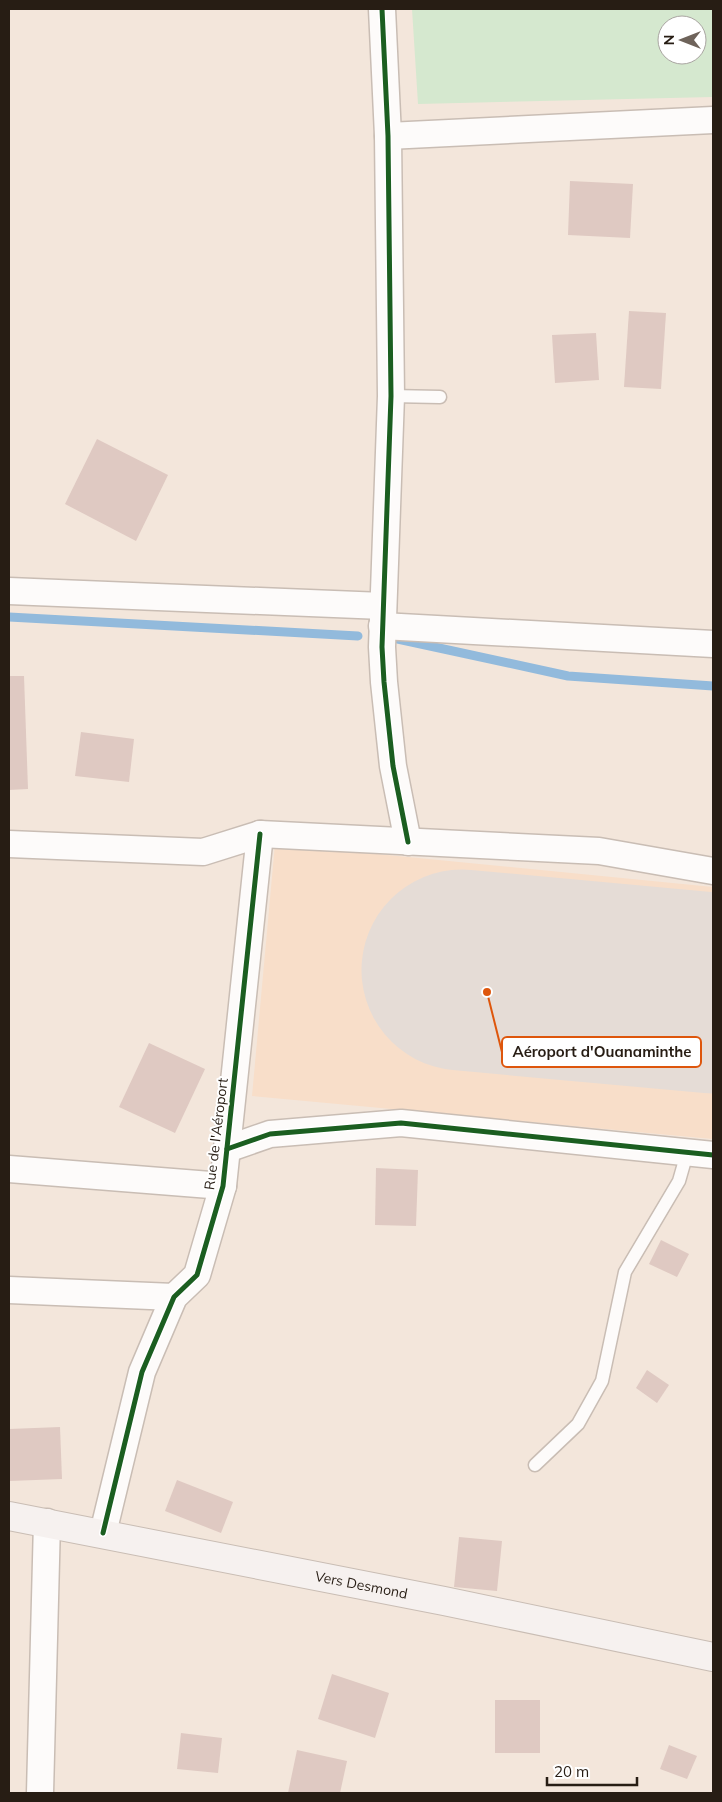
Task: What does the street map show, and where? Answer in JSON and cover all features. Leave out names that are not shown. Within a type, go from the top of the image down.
[{"type":"main road","name":"Vers Desmond","points":[[9,1516],[103,1533],[713,1657]]},
{"type":"street","points":[[382,9],[388,136],[392,396],[382,616],[384,682],[393,766],[408,842]]},
{"type":"street","points":[[388,136],[713,120]]},
{"type":"street","points":[[9,591],[382,616],[713,644]]},
{"type":"street","points":[[9,844],[203,852],[260,834],[599,852],[713,871]]},
{"type":"street","name":"Rue de l'Aéroport","points":[[103,1533],[142,1372],[174,1297],[198,1275],[223,1186],[260,834]]},
{"type":"street","points":[[227,1149],[270,1134],[401,1123],[713,1155]]},
{"type":"street","points":[[9,1169],[223,1186]]},
{"type":"street","points":[[9,1290],[174,1297]]},
{"type":"street","points":[[40,1793],[47,1522]]},
{"type":"lane","points":[[392,396],[440,397]]},
{"type":"lane","points":[[535,1465],[578,1424],[602,1381],[625,1272],[679,1181],[687,1152]]},
{"type":"shaded area","points":[[275,844],[713,887],[713,1139],[252,1096]]},
{"type":"green space","points":[[412,9],[713,9],[713,97],[418,104]]},
{"type":"building","points":[[570,181],[633,184],[630,238],[568,235]]},
{"type":"building","points":[[629,311],[666,313],[661,389],[624,387]]},
{"type":"building","points":[[596,333],[599,380],[555,383],[552,335]]},
{"type":"building","points":[[97,439],[168,475],[136,541],[65,504]]},
{"type":"building","points":[[9,676],[24,676],[28,789],[9,790]]},
{"type":"building","points":[[81,732],[134,739],[129,782],[75,776]]},
{"type":"building","points":[[149,1043],[205,1069],[175,1133],[119,1107]]},
{"type":"building","points":[[376,1168],[418,1170],[416,1226],[375,1225]]},
{"type":"building","points":[[661,1240],[689,1254],[677,1277],[649,1264]]},
{"type":"building","points":[[647,1370],[669,1385],[657,1403],[636,1388]]},
{"type":"building","points":[[60,1427],[62,1479],[9,1481],[9,1429]]},
{"type":"building","points":[[177,1480],[233,1502],[221,1533],[165,1511]]},
{"type":"building","points":[[459,1537],[502,1541],[497,1591],[454,1587]]},
{"type":"building","points":[[332,1674],[389,1693],[375,1738],[318,1719]]},
{"type":"building","points":[[495,1700],[540,1700],[540,1753],[495,1753]]},
{"type":"building","points":[[181,1733],[222,1738],[218,1773],[177,1769]]},
{"type":"building","points":[[669,1745],[697,1756],[687,1779],[660,1769]]},
{"type":"building","points":[[297,1750],[347,1761],[340,1793],[288,1793]]},
{"type":"waterway","points":[[9,617],[358,636]]},
{"type":"waterway","points":[[393,638],[568,676],[713,686]]},
{"type":"runway","points":[[462,970],[713,993]]},
{"type":"cycle path","points":[[382,9],[388,136],[391,396],[382,647],[393,766],[408,842]]},
{"type":"cycle path","points":[[103,1533],[142,1372],[174,1297],[197,1275],[223,1186],[260,834]]},
{"type":"cycle path","points":[[227,1149],[270,1134],[401,1123],[713,1155]]},
{"type":"place","name":"Aéroport d'Ouanaminthe","points":[[487,992]]}]
